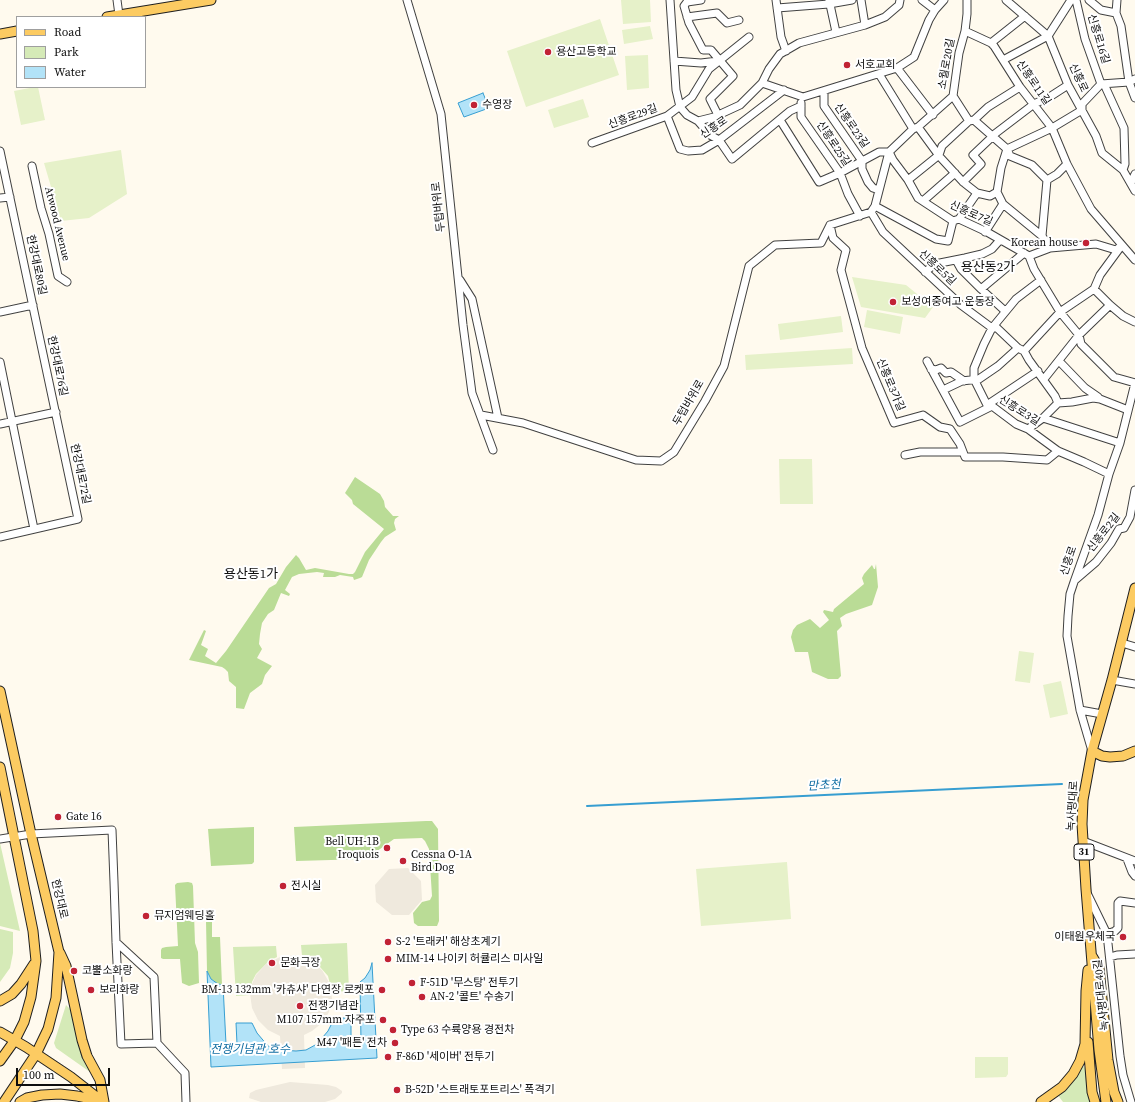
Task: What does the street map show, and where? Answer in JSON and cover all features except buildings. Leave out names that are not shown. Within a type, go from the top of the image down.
[{"type":"main road","points":[[113,16],[211,0]]},
{"type":"main road","points":[[0,34],[16,31]]},
{"type":"main road","name":"녹사평대로","points":[[1106,1102],[1099,1050],[1082,824],[1084,793],[1092,751],[1122,643],[1135,588]]},
{"type":"main road","name":"한강대로","points":[[0,691],[31,834],[60,952],[56,998],[48,1029],[36,1054],[4,1102]]},
{"type":"main road","points":[[1092,751],[1102,756],[1110,757],[1123,756],[1135,751]]},
{"type":"main road","points":[[0,767],[33,931],[36,961],[24,1022],[15,1040],[0,1062]]},
{"type":"main road","points":[[60,952],[66,966],[82,1040],[89,1060],[100,1080],[103,1102]]},
{"type":"main road","points":[[1041,1102],[1062,1087],[1073,1074],[1080,1061],[1084,1048],[1086,991],[1091,953]]},
{"type":"main road","points":[[1091,953],[1099,968],[1108,1060],[1114,1092],[1118,1102]]},
{"type":"main road","points":[[0,1001],[12,994],[21,984],[36,961]]},
{"type":"main road","points":[[1086,991],[1092,1092],[1095,1102]]},
{"type":"main road","points":[[0,1032],[15,1040],[71,1077],[103,1102]]},
{"type":"main road","points":[[20,1102],[27,1098],[42,1095],[60,1094],[103,1102]]},
{"type":"street","points":[[117,0],[119,15]]},
{"type":"street","name":"두텁바위로","points":[[407,0],[441,114],[458,278],[472,393],[493,450]]},
{"type":"street","points":[[670,0],[676,90],[680,108]]},
{"type":"street","points":[[674,61],[701,63],[719,61],[711,50],[703,50],[698,43],[686,14],[684,6],[687,2],[701,0]]},
{"type":"street","points":[[776,0],[781,37],[786,51]]},
{"type":"street","points":[[777,8],[852,0]]},
{"type":"street","points":[[861,0],[865,25]]},
{"type":"street","name":"신흥로","points":[[680,108],[687,115],[698,121],[740,106],[762,83],[769,69],[780,54],[799,43],[836,32],[848,31],[885,17],[899,5],[900,0]]},
{"type":"street","points":[[922,0],[935,10]]},
{"type":"street","points":[[762,83],[803,97],[898,68],[914,57],[929,20],[944,0]]},
{"type":"street","name":"소월로20길","points":[[780,120],[819,182],[862,162],[879,152],[889,152],[953,96],[965,31],[967,0]]},
{"type":"street","name":"신흥로","points":[[1006,0],[1048,36],[1068,85],[1096,136],[1102,153],[1123,170],[1135,191]]},
{"type":"street","points":[[1003,60],[1048,36],[1071,0]]},
{"type":"street","name":"신흥로16길","points":[[1076,0],[1084,39],[1103,84]]},
{"type":"street","points":[[1089,0],[1101,10],[1116,13]]},
{"type":"street","points":[[1117,0],[1116,13],[1121,26],[1135,98]]},
{"type":"street","points":[[829,2],[836,32]]},
{"type":"street","points":[[671,11],[686,14],[718,13],[727,23],[739,20]]},
{"type":"street","points":[[991,43],[1025,16]]},
{"type":"street","name":"신흥로11길","points":[[965,31],[991,43],[994,46],[1020,87],[1052,128],[1067,164],[1091,209],[1135,260]]},
{"type":"street","name":"신흥로29길","points":[[592,143],[667,116],[680,108],[692,97],[709,69],[749,37]]},
{"type":"street","name":"신흥로","points":[[718,115],[710,99],[733,76],[719,61]]},
{"type":"street","points":[[898,68],[933,115]]},
{"type":"street","points":[[880,74],[916,128],[963,182],[977,193],[990,196],[997,192]]},
{"type":"street","points":[[1050,248],[1042,236],[1003,204],[997,192],[1001,168],[1007,149],[1052,128],[1082,110],[1082,104],[1103,84],[1132,80]]},
{"type":"street","name":"신흥로","points":[[1103,84],[1124,128],[1125,164],[1123,170]]},
{"type":"street","points":[[963,182],[981,164],[973,155],[993,136],[1034,104],[1051,96],[1068,85]]},
{"type":"street","points":[[908,180],[938,155],[942,146],[988,107],[1020,87]]},
{"type":"street","name":"신흥로","points":[[667,116],[680,149],[688,151],[702,150],[719,140],[784,90]]},
{"type":"street","name":"신흥로23길","points":[[824,91],[824,106],[862,162],[862,169],[868,182],[873,188],[879,190]]},
{"type":"street","points":[[953,96],[972,121],[993,136],[1007,149],[1010,156],[1032,165],[1047,180]]},
{"type":"street","name":"신흥로25길","points":[[803,97],[801,117],[840,173],[848,194],[860,216]]},
{"type":"street","points":[[698,121],[710,135],[719,140],[732,159],[790,111],[801,106]]},
{"type":"street","name":"한강대로80길","points":[[0,150],[33,305],[0,312]]},
{"type":"street","points":[[830,224],[860,216],[873,209],[889,152]]},
{"type":"street","name":"신흥로7길","points":[[889,152],[918,198],[956,220],[985,232],[1026,254]]},
{"type":"street","points":[[1047,180],[1057,174],[1067,164]]},
{"type":"street","name":"Atwood Avenue","points":[[32,166],[58,276],[67,282]]},
{"type":"street","points":[[923,201],[955,173]]},
{"type":"street","points":[[1130,183],[1135,174]]},
{"type":"street","points":[[1042,236],[1047,180]]},
{"type":"street","points":[[873,209],[936,239],[948,241],[956,220],[977,193]]},
{"type":"street","points":[[0,198],[10,197]]},
{"type":"street","points":[[985,232],[1003,204]]},
{"type":"street","name":"신흥로5길","points":[[873,209],[883,232],[924,272],[961,305],[992,328],[997,328],[1021,350],[1044,379],[1058,403]]},
{"type":"street","name":"두텁바위로","points":[[481,415],[523,423],[636,460],[661,461],[674,452],[724,366],[749,266],[775,244],[821,243],[830,224]]},
{"type":"street","name":"신흥로3가길","points":[[830,224],[833,238],[846,250],[841,270],[862,348],[894,423],[923,415],[940,427],[950,429]]},
{"type":"street","points":[[924,272],[935,264],[982,254],[992,249],[1000,240]]},
{"type":"street","points":[[981,289],[1026,254],[1050,248],[1096,244],[1116,250],[1122,246]]},
{"type":"street","points":[[943,390],[964,381],[974,379],[979,380],[1021,350],[1060,312],[1094,289],[1100,276],[1122,246]]},
{"type":"street","points":[[1026,254],[1060,312],[1079,335],[1081,344],[1114,377],[1135,383]]},
{"type":"street","points":[[956,260],[961,269],[1005,311]]},
{"type":"street","points":[[458,278],[472,299],[498,418]]},
{"type":"street","points":[[974,379],[974,368],[992,328],[1016,299],[1041,280]]},
{"type":"street","points":[[1094,289],[1123,316],[1135,322]]},
{"type":"street","name":"한강대로76길","points":[[0,424],[56,412],[33,305]]},
{"type":"street","points":[[1044,379],[1079,335],[1110,305]]},
{"type":"street","points":[[1059,361],[1085,388],[1100,399]]},
{"type":"street","points":[[0,362],[34,529]]},
{"type":"street","points":[[927,362],[960,422]]},
{"type":"street","points":[[931,369],[936,370],[941,368],[946,372],[951,372],[964,381]]},
{"type":"street","points":[[1038,372],[989,405],[952,426],[950,429],[960,444],[965,457],[1003,457],[1047,460],[1058,451]]},
{"type":"street","name":"신흥로3길","points":[[974,379],[989,405],[1016,424],[1028,429],[1058,451],[1109,474]]},
{"type":"street","name":"신흥로","points":[[1092,751],[1080,710],[1067,636],[1070,594],[1098,515],[1109,474],[1120,443],[1135,383]]},
{"type":"street","points":[[1028,429],[1043,418],[1058,403],[1093,398],[1100,399],[1128,410]]},
{"type":"street","name":"한강대로72길","points":[[0,538],[78,519],[56,412]]},
{"type":"street","points":[[1043,418],[1120,443]]},
{"type":"street","points":[[905,455],[920,452],[962,452]]},
{"type":"street","name":"신흥로2길","points":[[1074,582],[1096,562],[1119,529],[1124,528],[1130,517],[1135,490]]},
{"type":"street","points":[[1122,643],[1135,647]]},
{"type":"street","points":[[1112,680],[1135,684]]},
{"type":"street","points":[[1080,710],[1102,714]]},
{"type":"street","points":[[0,839],[31,834],[112,830],[121,1044],[157,1043]]},
{"type":"street","points":[[1083,841],[1135,861]]},
{"type":"street","points":[[1127,859],[1135,876]]},
{"type":"street","name":"녹사평대로40길","points":[[1086,889],[1107,934],[1120,1056],[1124,1082],[1131,1102]]},
{"type":"street","points":[[1107,934],[1118,928],[1118,903],[1120,901],[1134,900]]},
{"type":"street","points":[[116,942],[154,977],[157,1043],[185,1073],[186,1102]]},
{"type":"street","points":[[1110,957],[1118,954],[1135,954]]},
{"type":"green space","points":[[621,0],[650,0],[651,22],[623,24]]},
{"type":"green space","points":[[600,19],[619,75],[526,107],[507,51]]},
{"type":"green space","points":[[650,26],[653,39],[624,44],[622,30]]},
{"type":"green space","points":[[648,55],[649,88],[627,90],[625,56]]},
{"type":"green space","points":[[38,88],[45,120],[21,125],[14,91]]},
{"type":"green space","points":[[583,99],[589,117],[554,128],[548,110]]},
{"type":"green space","points":[[121,150],[127,194],[89,218],[61,221],[44,163]]},
{"type":"green space","name":"보성여중여고 운동장","points":[[852,277],[906,285],[933,307],[925,318],[861,307]]},
{"type":"green space","points":[[867,310],[903,317],[900,334],[864,327]]},
{"type":"green space","points":[[841,316],[843,332],[780,340],[778,324]]},
{"type":"green space","points":[[852,348],[853,364],[746,370],[745,355]]},
{"type":"green space","points":[[779,459],[812,459],[813,504],[780,504]]},
{"type":"green space","points":[[355,477],[380,494],[384,501],[385,507],[393,516],[399,516],[395,519],[394,523],[396,530],[385,537],[381,542],[369,560],[362,577],[360,578],[354,580],[353,577],[340,575],[335,577],[323,577],[324,573],[317,572],[299,574],[292,577],[285,590],[290,594],[289,596],[281,593],[274,610],[268,614],[262,623],[259,644],[262,649],[257,658],[272,666],[265,675],[262,684],[250,693],[244,709],[236,708],[236,687],[229,681],[228,672],[222,667],[189,660],[204,630],[206,631],[201,645],[208,649],[205,656],[216,663],[226,651],[269,588],[276,584],[286,567],[296,555],[306,570],[315,568],[349,574],[353,574],[355,572],[365,552],[384,529],[353,504],[352,500],[345,493]]},
{"type":"green space","points":[[876,564],[878,587],[872,605],[846,614],[840,618],[842,626],[837,631],[841,676],[838,679],[828,679],[812,672],[808,652],[795,652],[791,637],[793,630],[797,625],[810,619],[820,628],[829,620],[823,612],[824,610],[833,612],[834,609],[864,584],[862,578],[864,574],[872,565],[875,569]]},
{"type":"green space","points":[[1019,651],[1034,653],[1030,683],[1015,681]]},
{"type":"green space","points":[[1061,681],[1068,714],[1050,718],[1043,685]]},
{"type":"green space","points":[[432,821],[438,829],[439,921],[437,926],[418,926],[414,923],[413,913],[422,902],[430,900],[432,896],[429,849],[422,838],[394,839],[366,859],[296,861],[294,827]]},
{"type":"green space","points":[[254,827],[254,862],[252,864],[211,866],[208,829]]},
{"type":"green space","points":[[0,843],[20,931],[0,926]]},
{"type":"green space","points":[[787,862],[791,919],[701,926],[696,869]]},
{"type":"green space","points":[[177,883],[192,883],[193,886],[195,943],[198,952],[199,983],[189,986],[182,983],[180,959],[161,958],[162,948],[178,946],[175,885]]},
{"type":"green space","points":[[212,920],[212,937],[220,937],[222,985],[211,979],[207,971],[206,921]]},
{"type":"green space","points":[[0,929],[13,932],[13,953],[10,968],[0,982]]},
{"type":"green space","points":[[347,943],[349,991],[332,992],[328,976],[315,962],[302,956],[301,945]]},
{"type":"green space","points":[[276,946],[277,957],[269,961],[256,974],[252,982],[250,995],[236,996],[233,947]]},
{"type":"green space","points":[[66,1005],[71,1010],[82,1052],[90,1072],[56,1048],[54,1043]]},
{"type":"green space","points":[[975,1057],[1008,1057],[1008,1074],[1006,1077],[975,1078]]},
{"type":"green space","points":[[1083,1066],[1085,1068],[1092,1102],[1063,1102],[1057,1094]]},
{"type":"shaded area","points":[[408,868],[421,881],[422,900],[409,915],[392,915],[376,902],[375,885],[389,869]]},
{"type":"shaded area","points":[[295,955],[310,960],[322,970],[330,984],[332,999],[329,1012],[322,1023],[304,1035],[305,1068],[282,1069],[280,1036],[268,1030],[258,1020],[252,1008],[250,994],[256,975],[266,964],[280,957]]},
{"type":"shaded area","points":[[290,1082],[328,1085],[336,1087],[342,1091],[342,1093],[335,1099],[325,1102],[261,1102],[249,1098],[250,1093],[256,1090]]},
{"type":"water","name":"수영장","points":[[483,93],[489,108],[464,117],[458,103]]},
{"type":"water","name":"전쟁기념관 호수","points":[[372,963],[377,1058],[211,1067],[207,971],[211,979],[218,984],[223,985],[226,1044],[237,1044],[236,1023],[252,1023],[257,1033],[268,1046],[280,1050],[296,1051],[306,1050],[317,1044],[328,1031],[332,1018],[351,1018],[351,1041],[361,1041],[360,982],[365,978]]},
{"type":"waterway","name":"만초천","points":[[587,806],[1062,784]]},
{"type":"place","name":"용산고등학교","points":[[548,52]]},
{"type":"place","name":"서호교회","points":[[847,65]]},
{"type":"place","name":"수영장","points":[[474,105]]},
{"type":"place","name":"Korean house","points":[[1086,243]]},
{"type":"place","name":"보성여중여고 운동장","points":[[893,302]]},
{"type":"place","name":"Gate 16","points":[[58,817]]},
{"type":"place","name":"Bell UH-1B Iroquois","points":[[387,848]]},
{"type":"place","name":"Cessna O-1A Bird Dog","points":[[403,861]]},
{"type":"place","name":"전시실","points":[[283,886]]},
{"type":"place","name":"뮤지엄웨딩홀","points":[[146,916]]},
{"type":"place","name":"이태원우체국","points":[[1123,937]]},
{"type":"place","name":"S-2 '트래커' 해상초계기","points":[[388,942]]},
{"type":"place","name":"MIM-14 나이키 허큘리스 미사일","points":[[388,959]]},
{"type":"place","name":"문화극장","points":[[272,963]]},
{"type":"place","name":"코뿔소화랑","points":[[74,971]]},
{"type":"place","name":"F-51D '무스탕' 전투기","points":[[412,983]]},
{"type":"place","name":"보리화랑","points":[[91,990]]},
{"type":"place","name":"BM-13 132mm '카츄샤' 다연장 로켓포","points":[[382,990]]},
{"type":"place","name":"AN-2 '콜트' 수송기","points":[[422,997]]},
{"type":"place","name":"전쟁기념관","points":[[300,1006]]},
{"type":"place","name":"M107 157mm 자주포","points":[[383,1020]]},
{"type":"place","name":"Type 63 수륙양용 경전차","points":[[393,1030]]},
{"type":"place","name":"M47 '패튼' 전차","points":[[395,1043]]},
{"type":"place","name":"F-86D '세이버' 전투기","points":[[388,1057]]},
{"type":"place","name":"B-52D '스트래토포트리스' 폭격기","points":[[397,1090]]},
{"type":"district","name":"용산동2가","points":[[988,268]]},
{"type":"district","name":"용산동1가","points":[[251,575]]}]
